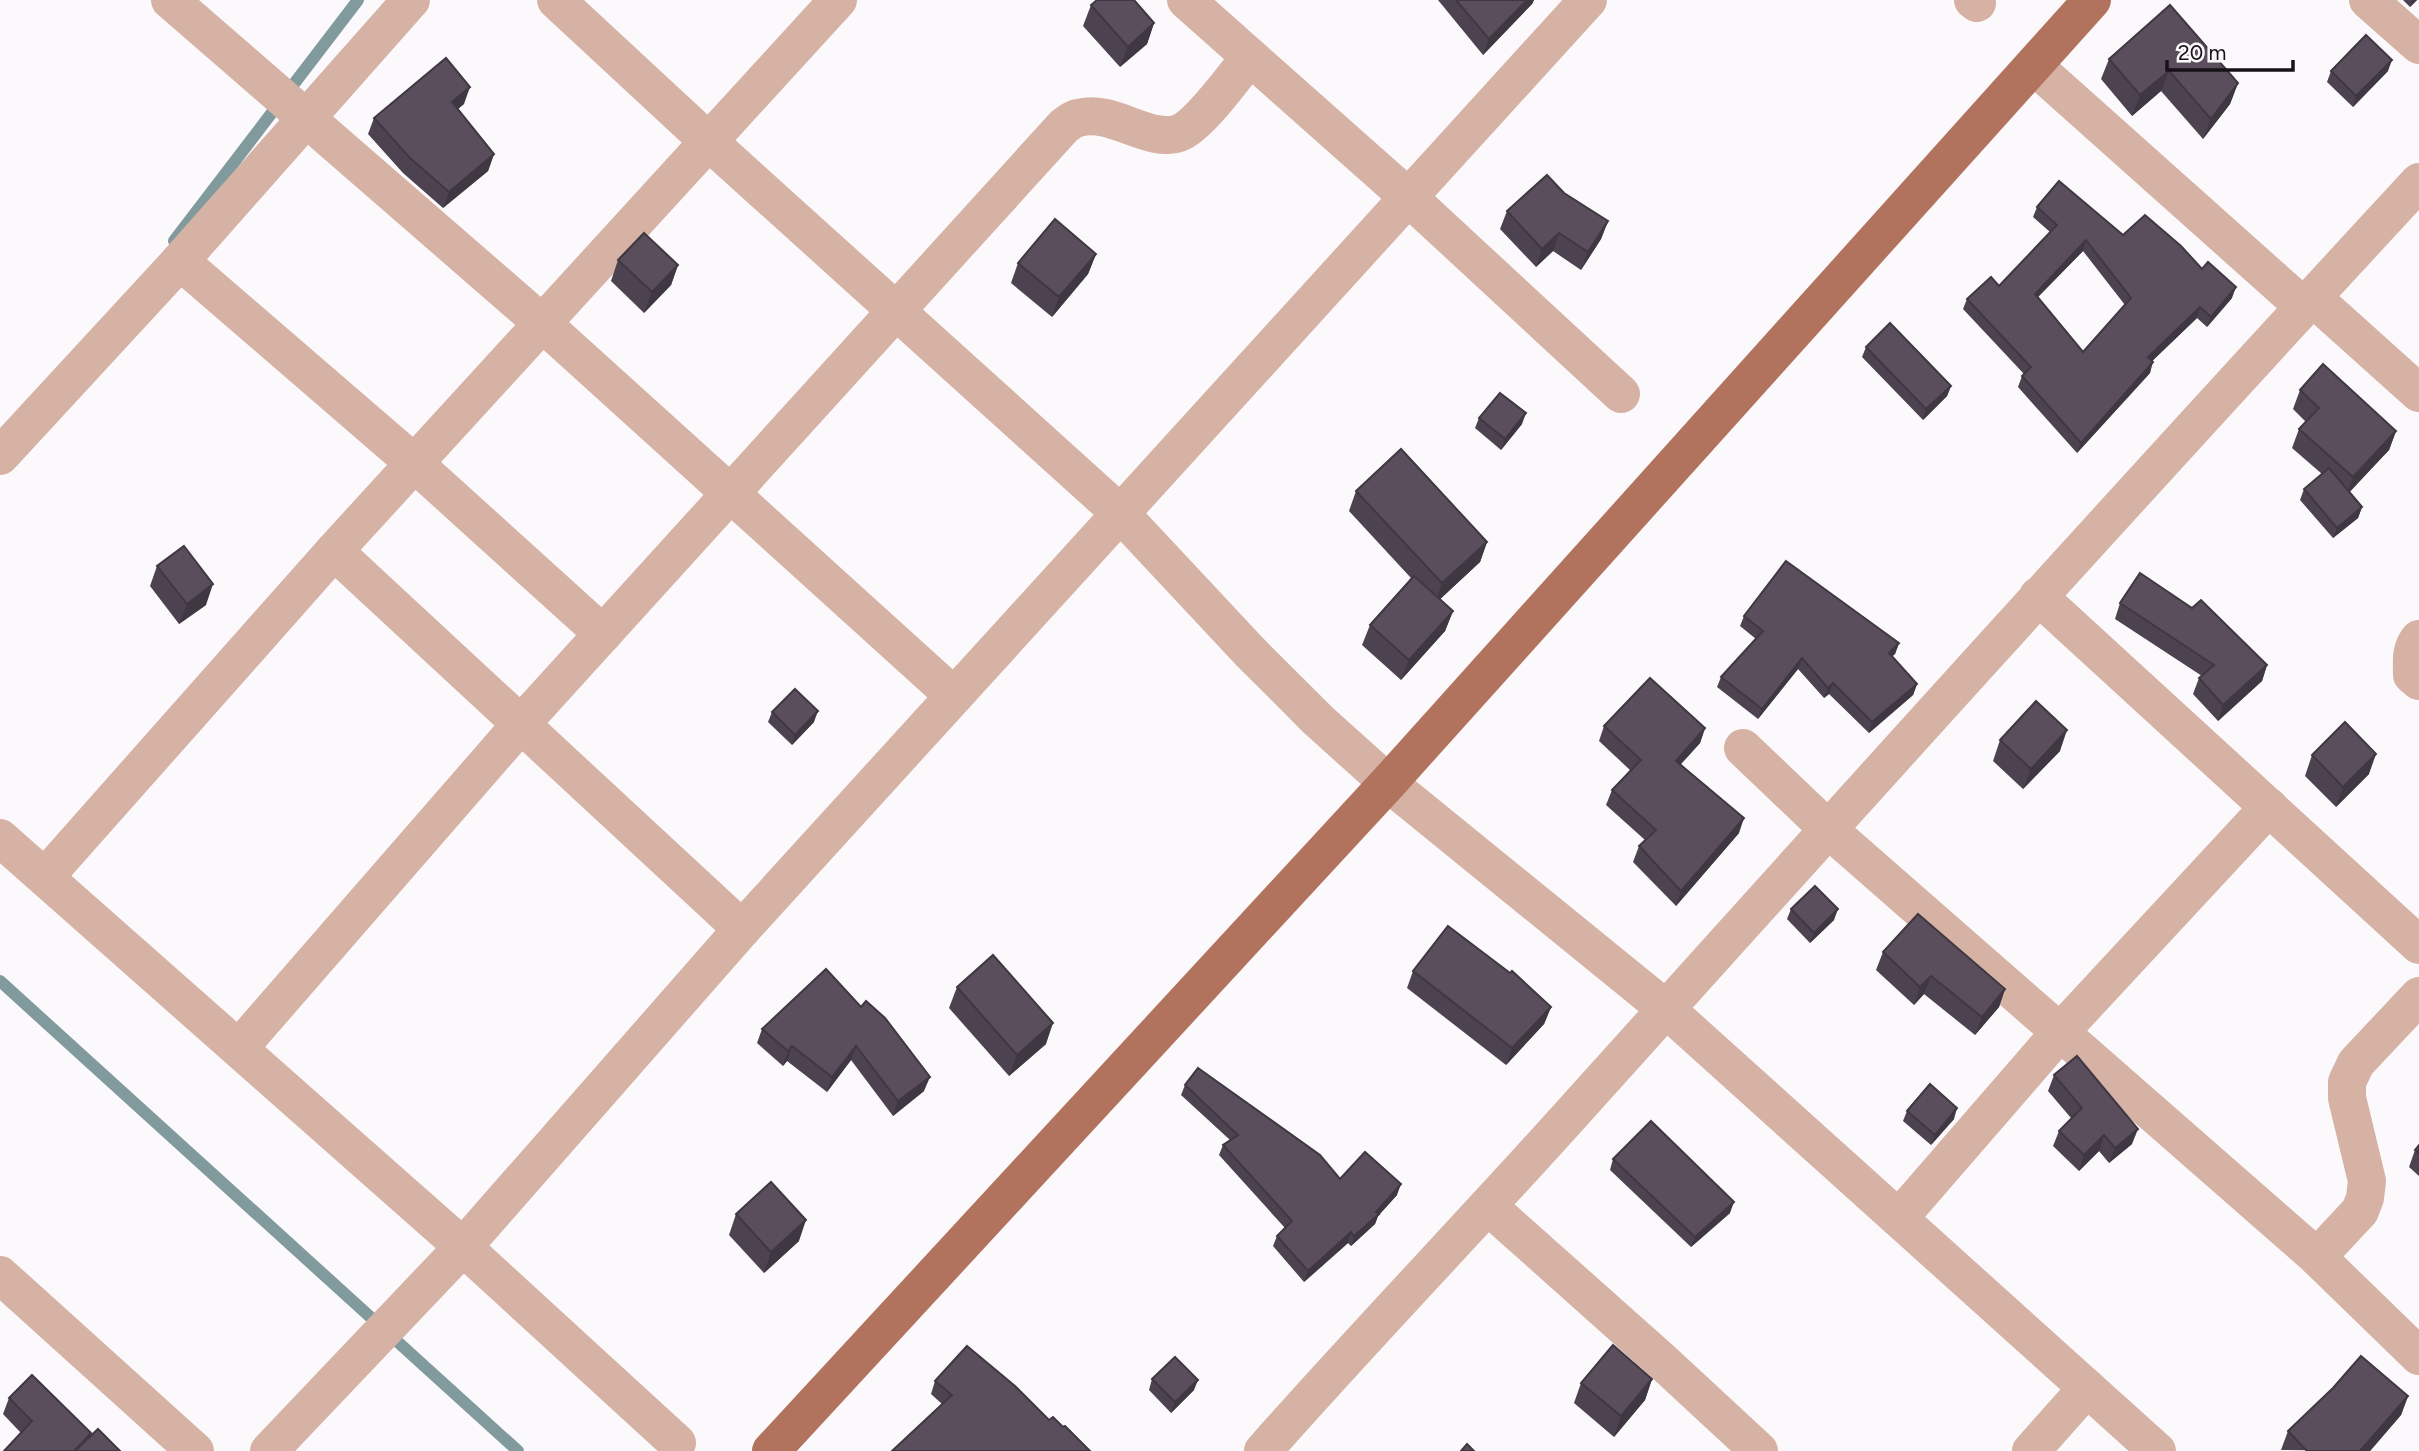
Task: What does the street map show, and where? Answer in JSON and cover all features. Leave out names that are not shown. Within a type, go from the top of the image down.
[{"type":"main road","points":[[771,1451],[1388,783],[2092,0]]},
{"type":"street","points":[[170,0],[542,323],[954,696]]},
{"type":"street","points":[[0,456],[180,261],[411,0]]},
{"type":"street","points":[[556,0],[1120,513],[1318,720],[1388,783],[1666,1009],[2157,1451]]},
{"type":"street","points":[[45,877],[334,551],[838,0]]},
{"type":"street","points":[[1185,0],[1408,197],[1621,394]]},
{"type":"street","points":[[269,1451],[463,1247],[742,929],[1588,0]]},
{"type":"street","points":[[2368,0],[2419,45]]},
{"type":"street","points":[[239,1048],[521,724],[1064,126],[1078,118],[1100,116],[1161,135],[1179,134],[1194,124],[1250,57]]},
{"type":"street","points":[[2034,66],[2308,302],[2419,393]]},
{"type":"street","points":[[1263,1451],[1829,830],[2038,596],[2419,182]]},
{"type":"street","points":[[180,261],[414,463],[603,634]]},
{"type":"street","points":[[334,551],[742,929]]},
{"type":"street","points":[[2038,596],[2419,945]]},
{"type":"street","points":[[2419,639],[2415,644],[2412,659],[2412,675],[2419,681]]},
{"type":"street","points":[[1743,748],[1829,830],[2317,1257],[2419,1356]]},
{"type":"street","points":[[1899,1218],[2060,1031],[2269,807]]},
{"type":"street","points":[[0,838],[463,1247],[677,1443]]},
{"type":"street","points":[[2317,1257],[2360,1211],[2365,1198],[2367,1181],[2347,1098],[2347,1082],[2356,1063],[2419,996]]},
{"type":"street","points":[[1488,1206],[1759,1451]]},
{"type":"street","points":[[0,1275],[195,1451]]},
{"type":"street","points":[[2031,1451],[2087,1388]]},
{"type":"building","points":[[1097,0],[1134,0],[1154,23],[1128,47],[1091,5]]},
{"type":"building","points":[[1456,0],[1527,0],[1489,39]]},
{"type":"building","points":[[2170,5],[2238,83],[2211,119],[2169,71],[2140,95],[2109,59]]},
{"type":"building","points":[[2366,35],[2392,60],[2356,96],[2331,71]]},
{"type":"building","points":[[446,58],[470,87],[452,102],[494,154],[449,192],[409,157],[374,118]]},
{"type":"building","points":[[1547,175],[1564,193],[1608,221],[1588,252],[1559,233],[1542,249],[1507,211]]},
{"type":"building","points":[[2059,181],[2123,235],[2145,215],[2181,246],[2202,269],[2208,262],[2236,287],[2211,317],[2200,307],[2148,357],[2153,362],[2081,443],[2022,376],[2031,367],[1967,299],[1991,277],[1999,286],[2057,225],[2037,207]],"holes":[[[2086,240],[2131,298],[2083,352],[2035,294]]]},
{"type":"building","points":[[1055,219],[1096,254],[1059,297],[1018,263]]},
{"type":"building","points":[[644,233],[678,265],[652,292],[618,260]]},
{"type":"building","points":[[1890,323],[1951,386],[1926,409],[1866,347]]},
{"type":"building","points":[[2323,364],[2396,431],[2353,477],[2299,429],[2319,408],[2300,390]]},
{"type":"building","points":[[1500,393],[1526,413],[1505,439],[1479,418]]},
{"type":"building","points":[[1401,449],[1487,542],[1442,583],[1356,491]]},
{"type":"building","points":[[2329,468],[2362,507],[2337,528],[2304,489]]},
{"type":"building","points":[[184,546],[213,584],[187,604],[157,566]]},
{"type":"building","points":[[1786,561],[1899,643],[1889,653],[1917,684],[1872,722],[1833,683],[1828,688],[1802,658],[1762,709],[1721,677],[1763,631],[1744,616]]},
{"type":"building","points":[[2140,573],[2192,608],[2201,600],[2267,665],[2223,705],[2199,678],[2214,665],[2120,603]]},
{"type":"building","points":[[1414,576],[1453,611],[1409,660],[1370,625]]},
{"type":"building","points":[[1650,678],[1705,728],[1676,761],[1744,818],[1681,891],[1639,846],[1656,830],[1612,790],[1641,760],[1604,726]]},
{"type":"building","points":[[795,689],[818,711],[795,735],[772,712]]},
{"type":"building","points":[[2036,701],[2067,730],[2031,769],[2000,740]]},
{"type":"building","points":[[2345,722],[2376,754],[2343,787],[2312,755]]},
{"type":"building","points":[[1815,886],[1838,909],[1814,933],[1791,909]]},
{"type":"building","points":[[1918,914],[2005,989],[1982,1017],[1931,976],[1920,987],[1883,952]]},
{"type":"building","points":[[1448,926],[1510,973],[1512,971],[1551,1007],[1512,1048],[1413,971]]},
{"type":"building","points":[[993,955],[1053,1023],[1017,1055],[957,987]]},
{"type":"building","points":[[826,969],[861,1007],[866,1001],[885,1018],[930,1077],[898,1101],[856,1046],[832,1077],[792,1046],[788,1051],[762,1029]]},
{"type":"building","points":[[2077,1056],[2138,1129],[2115,1148],[2104,1135],[2084,1155],[2059,1131],[2082,1108],[2054,1075]]},
{"type":"building","points":[[1198,1068],[1320,1155],[1340,1179],[1365,1152],[1401,1184],[1376,1212],[1379,1214],[1354,1236],[1351,1232],[1308,1271],[1277,1236],[1292,1221],[1223,1145],[1238,1135],[1185,1085]]},
{"type":"building","points":[[1930,1084],[1957,1108],[1935,1135],[1907,1111]]},
{"type":"building","points":[[1651,1121],[1734,1202],[1695,1237],[1613,1159]]},
{"type":"building","points":[[771,1182],[806,1220],[771,1252],[736,1214]]},
{"type":"building","points":[[1613,1345],[1652,1379],[1621,1416],[1581,1383]]},
{"type":"building","points":[[967,1346],[1015,1386],[1049,1420],[1053,1417],[1065,1426],[1090,1451],[892,1451],[952,1395],[935,1381]]},
{"type":"building","points":[[2361,1356],[2408,1396],[2360,1451],[2307,1451],[2288,1431],[2333,1388]]},
{"type":"building","points":[[1175,1357],[1198,1380],[1175,1402],[1152,1379]]},
{"type":"building","points":[[32,1375],[91,1433],[74,1451],[4,1451],[32,1421],[9,1398]]},
{"type":"building","points":[[98,1429],[120,1451],[75,1451]]},
{"type":"building","points":[[1467,1444],[1474,1451],[1461,1451]]},
{"type":"waterway","points":[[174,241],[358,0]]},
{"type":"waterway","points":[[0,981],[518,1451]]}]
